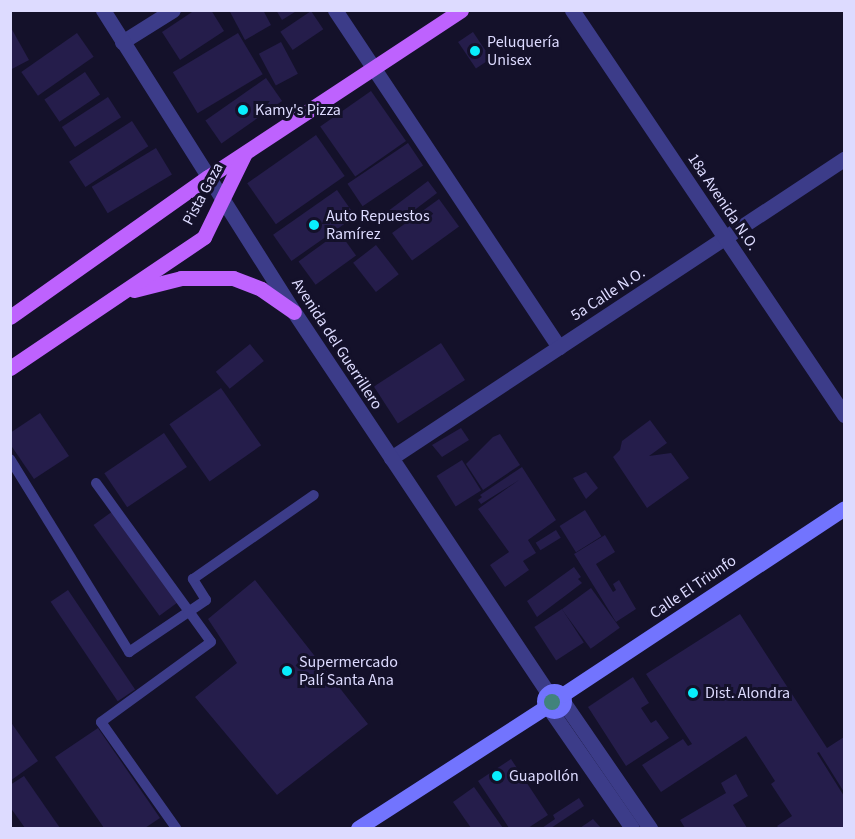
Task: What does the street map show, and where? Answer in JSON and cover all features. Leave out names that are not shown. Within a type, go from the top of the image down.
[{"type":"main road","points":[[245,153],[461,10]]},
{"type":"main road","name":"Pista Gaza","points":[[10,317],[245,153]]},
{"type":"main road","name":"Pista Gaza","points":[[10,368],[123,294],[204,237],[245,153]]},
{"type":"main road","points":[[123,294],[182,278],[233,278],[261,289],[294,312]]},
{"type":"main road","name":"Calle El Triunfo","points":[[358,828],[554,702],[844,508]]},
{"type":"street","name":"Avenida del Guerrillero","points":[[103,10],[294,312],[554,702],[632,828]]},
{"type":"street","points":[[122,42],[173,10]]},
{"type":"street","points":[[335,10],[559,347]]},
{"type":"street","name":"18a Avenida N.O.","points":[[572,10],[844,415]]},
{"type":"street","name":"5a Calle N.O.","points":[[391,458],[844,159]]},
{"type":"street","name":"Avenida del Guerrillero","points":[[554,702],[650,828]]},
{"type":"lane","points":[[10,459],[129,652],[206,600],[193,579],[314,495]]},
{"type":"lane","points":[[96,483],[212,642],[101,722],[176,828]]},
{"type":"building","points":[[195,10],[211,10],[224,31],[180,60],[162,32]]},
{"type":"building","points":[[229,10],[263,10],[271,25],[245,40]]},
{"type":"building","points":[[276,10],[298,10],[282,20]]},
{"type":"building","points":[[311,11],[323,29],[293,50],[280,32]]},
{"type":"building","points":[[10,26],[29,60],[10,70]]},
{"type":"building","name":"Peluquería Unisex","points":[[473,32],[491,59],[476,69],[458,42]]},
{"type":"building","points":[[77,33],[94,57],[38,96],[21,72]]},
{"type":"building","points":[[238,33],[263,74],[198,113],[173,72]]},
{"type":"building","points":[[281,42],[298,74],[276,86],[259,54]]},
{"type":"building","points":[[85,72],[100,94],[59,122],[44,99]]},
{"type":"building","name":"Kamy's Pizza","points":[[266,78],[282,101],[221,143],[205,120]]},
{"type":"building","points":[[371,91],[406,141],[355,177],[320,127]]},
{"type":"building","points":[[108,97],[121,117],[75,147],[62,127]]},
{"type":"building","points":[[132,121],[148,146],[85,187],[69,162]]},
{"type":"building","points":[[316,135],[345,176],[276,224],[247,183]]},
{"type":"building","points":[[408,143],[423,165],[363,206],[347,184]]},
{"type":"building","points":[[156,148],[172,175],[108,213],[92,187]]},
{"type":"building","points":[[428,181],[437,193],[398,222],[389,210]]},
{"type":"building","name":"Auto Repuestos Ramírez","points":[[337,190],[355,216],[291,261],[273,235]]},
{"type":"building","points":[[439,199],[459,227],[412,261],[392,233]]},
{"type":"building","points":[[339,232],[356,255],[316,285],[299,261]]},
{"type":"building","points":[[376,245],[399,274],[376,292],[353,263]]},
{"type":"building","points":[[441,343],[465,380],[398,423],[374,387]]},
{"type":"building","points":[[250,344],[264,361],[230,389],[216,372]]},
{"type":"building","points":[[221,388],[261,445],[210,481],[169,424]]},
{"type":"building","points":[[40,413],[69,456],[34,479],[10,444],[10,433]]},
{"type":"building","points":[[650,420],[667,443],[649,456],[671,453],[689,478],[647,508],[613,457],[620,450],[622,441]]},
{"type":"building","points":[[461,428],[469,440],[442,457],[432,445]]},
{"type":"building","points":[[164,433],[187,467],[127,507],[104,473]]},
{"type":"building","points":[[500,434],[520,465],[483,490],[466,464],[493,437]]},
{"type":"building","points":[[462,460],[481,491],[456,506],[437,476]]},
{"type":"building","points":[[522,467],[556,520],[528,540],[536,553],[523,561],[529,570],[505,587],[490,565],[509,552],[478,509],[519,480],[481,504],[478,500],[482,497],[480,495]]},
{"type":"building","points":[[586,472],[598,488],[586,499],[573,478]]},
{"type":"building","points":[[585,510],[601,536],[576,552],[560,526]]},
{"type":"building","points":[[113,511],[179,602],[159,616],[94,525]]},
{"type":"building","points":[[556,530],[561,538],[540,550],[536,543]]},
{"type":"building","points":[[605,535],[615,552],[596,564],[613,592],[616,590],[613,584],[619,580],[636,609],[616,622],[574,554]]},
{"type":"building","points":[[574,567],[582,583],[537,617],[527,601]]},
{"type":"building","points":[[255,580],[368,724],[277,795],[195,697],[237,663],[208,619]]},
{"type":"building","points":[[591,588],[620,628],[591,649],[562,609]]},
{"type":"building","points":[[68,590],[135,689],[118,701],[51,602]]},
{"type":"building","points":[[562,609],[584,643],[556,661],[534,627]]},
{"type":"building","points":[[740,614],[827,748],[844,737],[844,792],[819,752],[817,753],[844,796],[844,828],[779,828],[777,826],[792,816],[771,784],[775,781],[746,736],[661,792],[642,765],[683,739],[688,746],[692,744],[646,674]]},
{"type":"building","points":[[633,677],[649,703],[641,708],[651,723],[656,720],[669,738],[626,766],[588,707]]},
{"type":"building","points":[[10,721],[38,761],[10,781]]},
{"type":"building","points":[[98,728],[160,818],[145,828],[104,828],[55,757]]},
{"type":"building","points":[[511,759],[548,815],[528,828],[509,828],[478,781]]},
{"type":"building","points":[[736,774],[748,796],[733,805],[747,828],[685,828],[680,820],[726,793],[721,783]]},
{"type":"building","points":[[24,776],[60,828],[25,828],[10,807],[10,785]]},
{"type":"building","points":[[474,787],[503,828],[471,828],[453,802]]},
{"type":"building","points":[[579,798],[584,806],[551,828],[542,828],[555,819],[553,815]]},
{"type":"building","points":[[593,819],[601,828],[580,828]]},
{"type":"place","name":"Peluquería Unisex","points":[[475,51]]},
{"type":"place","name":"Kamy's Pizza","points":[[243,110]]},
{"type":"place","name":"Auto Repuestos Ramírez","points":[[314,225]]},
{"type":"place","name":"Supermercado Palí Santa Ana","points":[[287,671]]},
{"type":"place","name":"Dist. Alondra","points":[[693,693]]},
{"type":"place","name":"Guapollón","points":[[497,776]]}]
